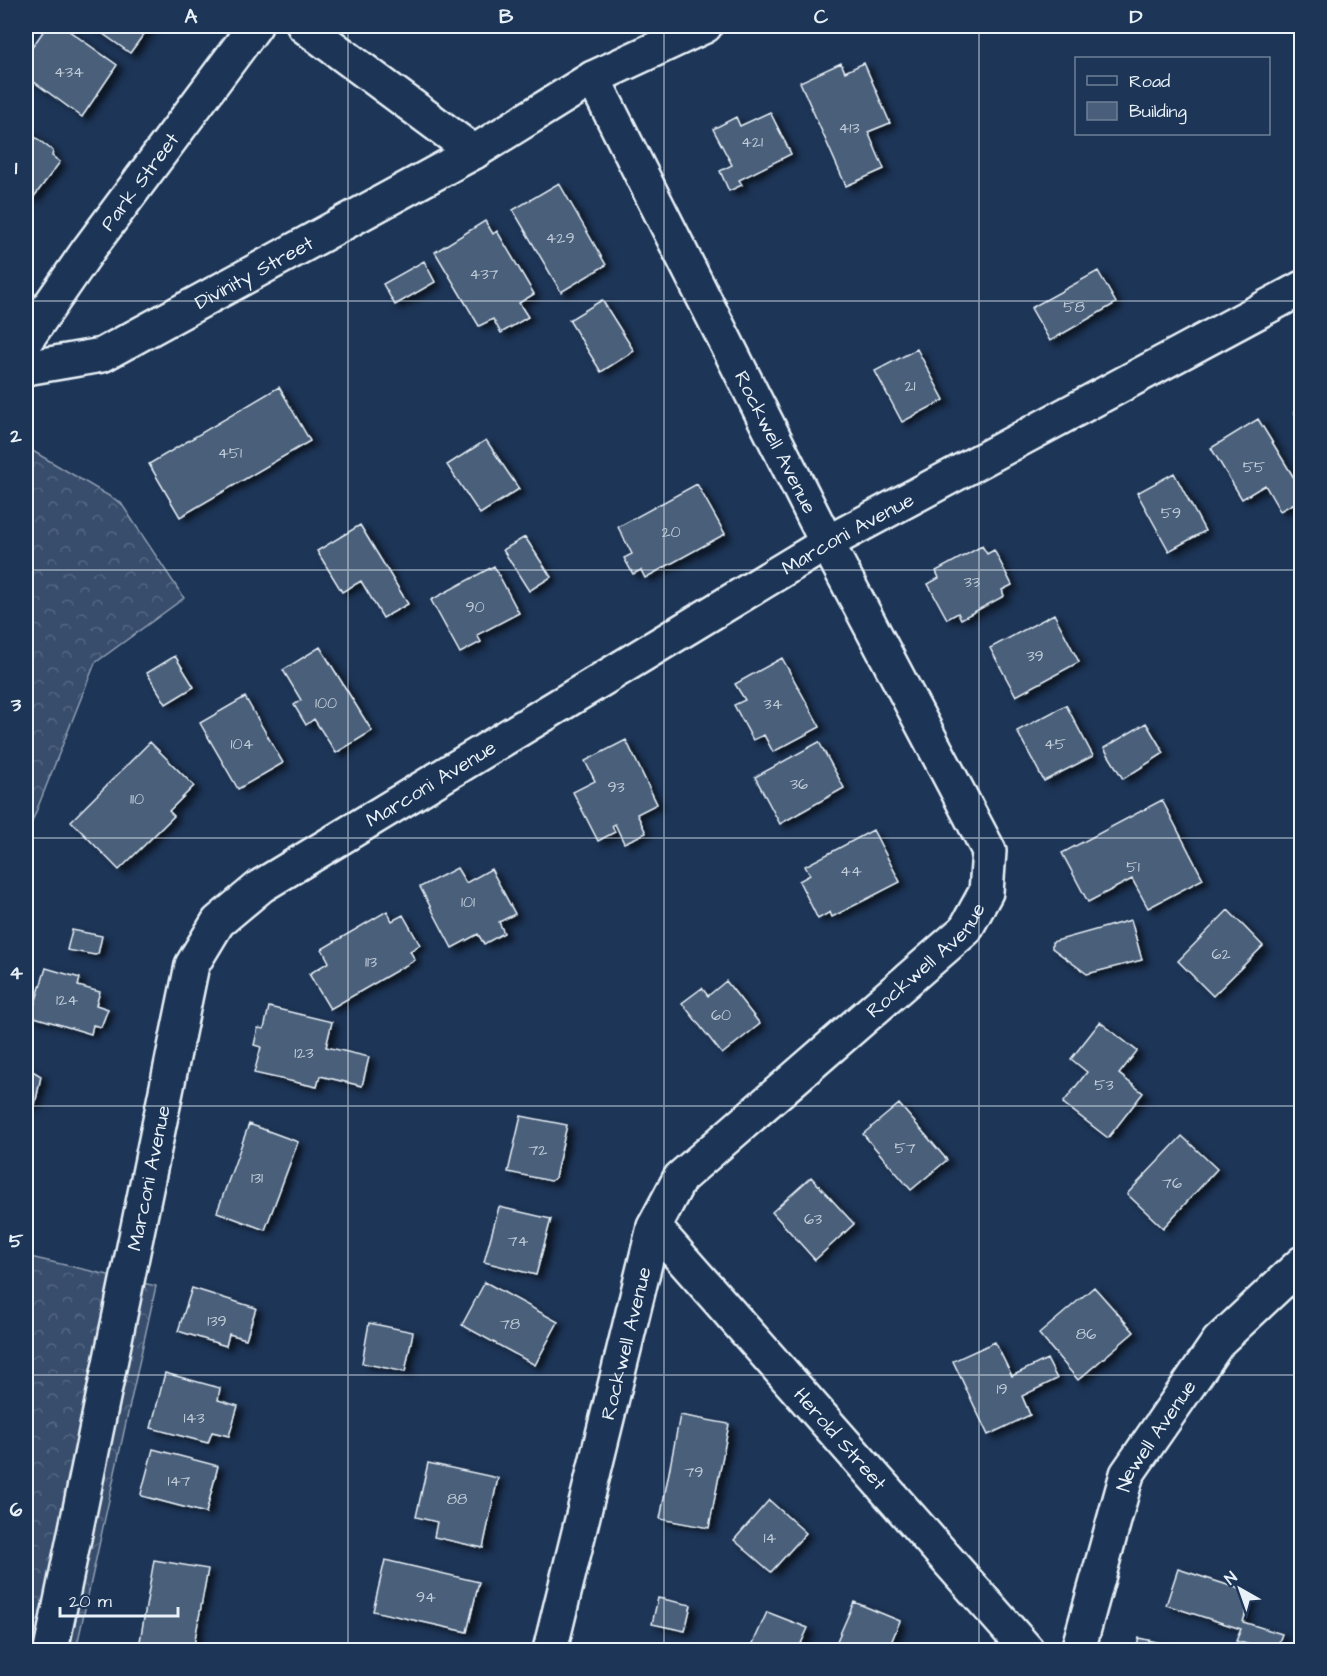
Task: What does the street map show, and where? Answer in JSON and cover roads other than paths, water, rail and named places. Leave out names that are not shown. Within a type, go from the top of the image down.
[{"type":"main road","name":"Park Street","points":[[26,339],[89,249],[255,26]]},
{"type":"main road","points":[[304,26],[474,152]]},
{"type":"main road","name":"Divinity Street","points":[[26,368],[102,355],[474,152],[593,78],[705,26]]},
{"type":"main road","name":"Rockwell Avenue","points":[[550,1650],[654,1227],[680,1178],[965,930],[986,892],[988,851],[827,543],[593,78]]},
{"type":"main road","name":"Marconi Avenue","points":[[51,1650],[192,965],[218,922],[261,886],[827,543],[1302,288]]},
{"type":"main road","name":"Herold Street","points":[[654,1227],[1027,1650]]},
{"type":"main road","name":"Newell Avenue","points":[[1078,1650],[1127,1474],[1219,1341],[1302,1263]]}]
